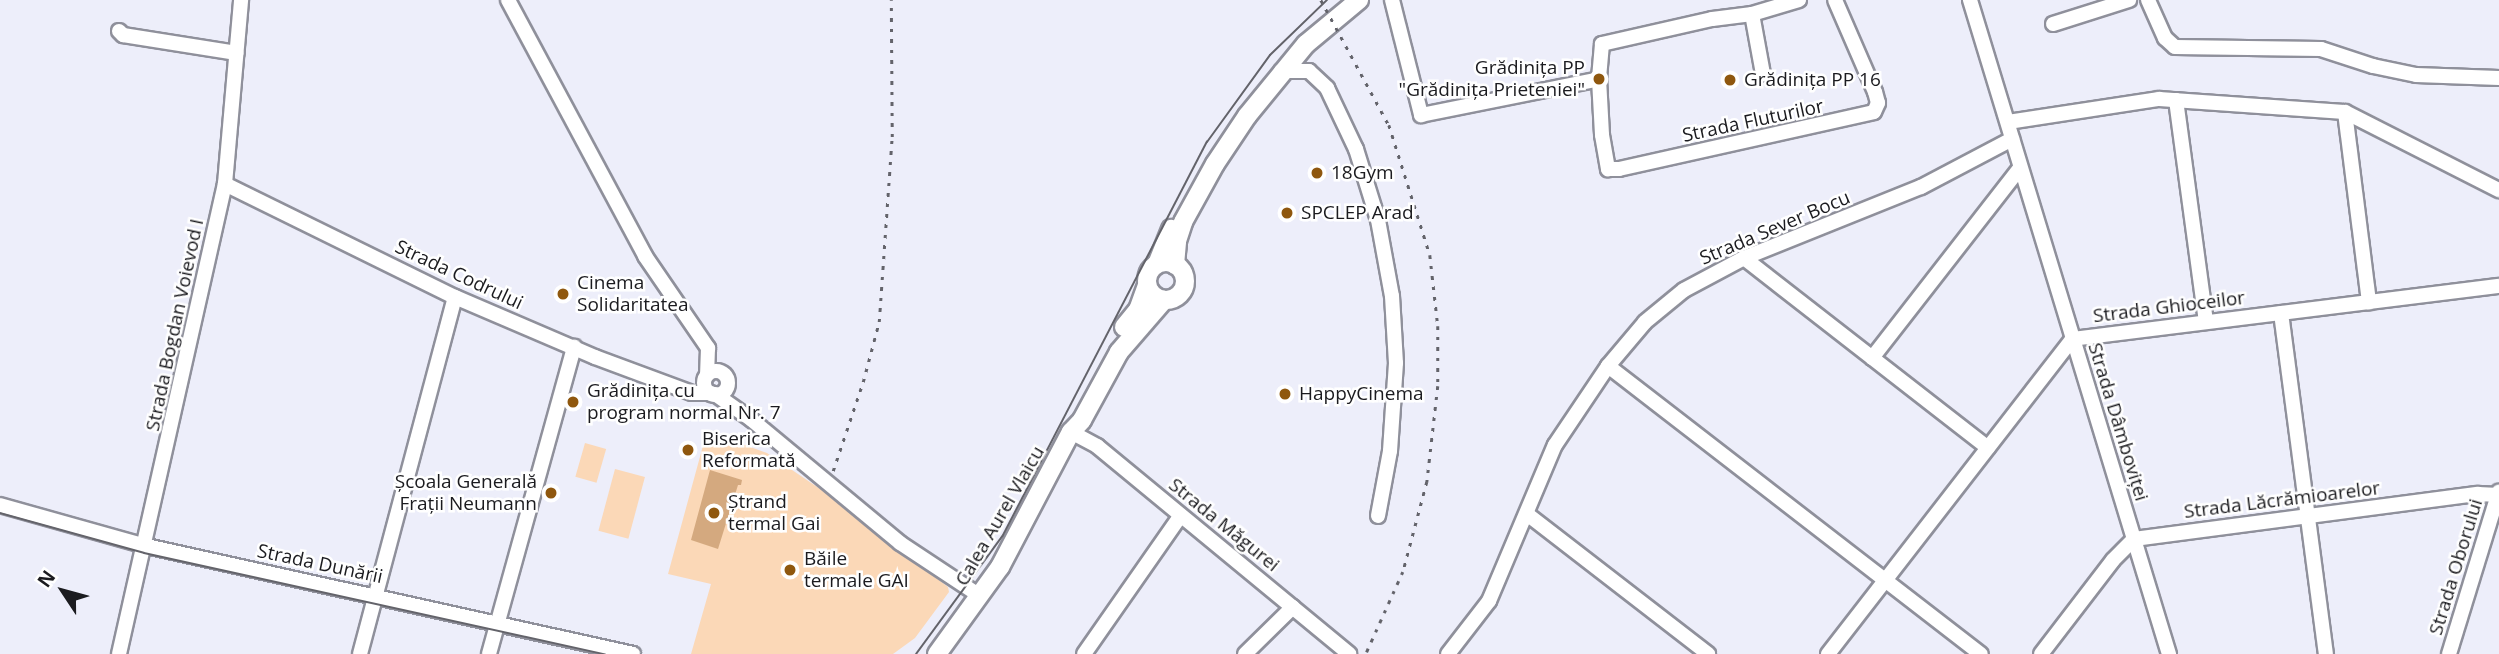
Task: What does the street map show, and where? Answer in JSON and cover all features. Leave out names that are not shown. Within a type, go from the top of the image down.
[{"type":"main road","name":"Calea Aurel Vlaicu","points":[[1166,265],[1185,196],[1231,120],[1297,38],[1339,0]]},
{"type":"main road","name":"Calea Aurel Vlaicu","points":[[1072,432],[1070,422],[1095,371],[1111,344],[1138,310],[1150,271],[1166,265],[1190,209],[1229,143],[1281,71],[1306,44],[1359,0]]},
{"type":"main road","name":"Calea Aurel Vlaicu","points":[[937,654],[1000,567],[1072,432],[1082,420],[1119,352],[1164,300],[1177,296],[1184,288],[1184,275],[1166,265]]},
{"type":"main road","points":[[1147,285],[1153,295],[1164,300]]},
{"type":"street","name":"Strada Bogdan Voievod I","points":[[119,654],[146,546],[225,184],[241,0]]},
{"type":"street","points":[[508,0],[641,248],[718,359],[725,378],[752,420]]},
{"type":"street","points":[[1392,0],[1421,115],[1599,79]]},
{"type":"street","points":[[1763,74],[1752,14],[1800,0]]},
{"type":"street","name":"Strada Fluturilor","points":[[1752,14],[1712,19],[1602,44],[1599,79],[1602,135],[1608,169],[1672,158],[1874,112],[1878,103],[1875,92],[1835,0]]},
{"type":"street","name":"Strada Dâmboviței","points":[[1970,0],[2169,654]]},
{"type":"street","points":[[2053,24],[2129,0]]},
{"type":"street","points":[[2148,0],[2165,38],[2175,47],[2321,49],[2373,66],[2416,75],[2499,78]]},
{"type":"street","points":[[119,31],[123,35],[237,53]]},
{"type":"street","points":[[1306,44],[1310,71],[1327,88],[1356,149],[1378,220],[1387,262],[1395,331],[1395,391],[1391,451],[1378,516]]},
{"type":"street","points":[[1281,71],[1310,71]]},
{"type":"street","points":[[2176,100],[2206,322]]},
{"type":"street","points":[[2008,122],[2134,101],[2176,100],[2345,112],[2499,190]]},
{"type":"street","points":[[2345,112],[2369,302]]},
{"type":"street","name":"Strada Sever Bocu","points":[[1448,654],[1489,601],[1555,445],[1608,366],[1634,333],[1684,290],[1744,258],[1921,187],[2012,139]]},
{"type":"street","points":[[1871,358],[2020,168]]},
{"type":"street","name":"Strada Codrului","points":[[225,184],[455,297],[574,348],[700,395],[713,394]]},
{"type":"street","points":[[1744,258],[1988,448]]},
{"type":"street","name":"Strada Ghioceilor","points":[[1828,654],[2072,339],[2499,286]]},
{"type":"street","points":[[360,654],[455,297]]},
{"type":"street","points":[[2281,313],[2326,654]]},
{"type":"street","points":[[489,654],[574,348]]},
{"type":"street","points":[[708,348],[705,387],[752,420],[900,543],[980,596]]},
{"type":"street","points":[[1608,366],[1981,654]]},
{"type":"street","points":[[682,388],[715,371],[725,378]]},
{"type":"street","points":[[713,394],[723,392],[725,378]]},
{"type":"street","name":"Strada Măgurei","points":[[1072,432],[1097,446],[1349,654]]},
{"type":"street","name":"Strada Lăcrămioarelor","points":[[2134,539],[2499,493]]},
{"type":"street","name":"Strada Oborului","points":[[2449,654],[2499,493]]},
{"type":"street","name":"Strada Dunării","points":[[0,505],[146,546],[633,654]]},
{"type":"street","points":[[1527,514],[1698,651]]},
{"type":"street","points":[[1084,654],[1181,515]]},
{"type":"street","points":[[2041,654],[2113,560],[2134,539]]},
{"type":"street","points":[[1245,654],[1293,607]]},
{"type":"shaded area","name":"Ștrand termal Gai","points":[[707,431],[767,453],[829,495],[948,587],[949,592],[915,638],[893,654],[691,654],[711,584],[668,574]]},
{"type":"shaded area","points":[[585,443],[606,449],[597,483],[575,477]]},
{"type":"shaded area","points":[[615,469],[645,477],[628,539],[598,531]]},
{"type":"shaded area","name":"Ștrand termal Gai","points":[[710,470],[742,480],[741,485],[738,485],[718,549],[691,540]]},
{"type":"tram line","points":[[916,654],[1003,535],[1207,142],[1270,55],[1327,0]]},
{"type":"tram line","points":[[0,513],[144,553],[605,654]]},
{"type":"railway","points":[[833,471],[863,382],[879,322],[892,137],[891,0]]},
{"type":"railway","points":[[1321,0],[1389,125],[1430,255],[1438,326],[1438,386],[1427,482],[1403,572],[1366,654]]},
{"type":"place","name":"Grădinița PP \"Grădinița Prieteniei\"","points":[[1599,79]]},
{"type":"place","name":"Grădinița PP 16","points":[[1730,80]]},
{"type":"place","name":"18Gym","points":[[1317,173]]},
{"type":"place","name":"SPCLEP Arad","points":[[1287,213]]},
{"type":"place","name":"Cinema Solidaritatea","points":[[563,294]]},
{"type":"place","name":"HappyCinema","points":[[1285,394]]},
{"type":"place","name":"Grădinița cu program normal Nr. 7","points":[[573,402]]},
{"type":"place","name":"Biserica Reformată","points":[[688,450]]},
{"type":"place","name":"Școala Generală Frații Neumann","points":[[551,493]]},
{"type":"place","name":"Ștrand termal Gai","points":[[714,513]]},
{"type":"place","name":"Băile termale GAI","points":[[790,570]]}]
